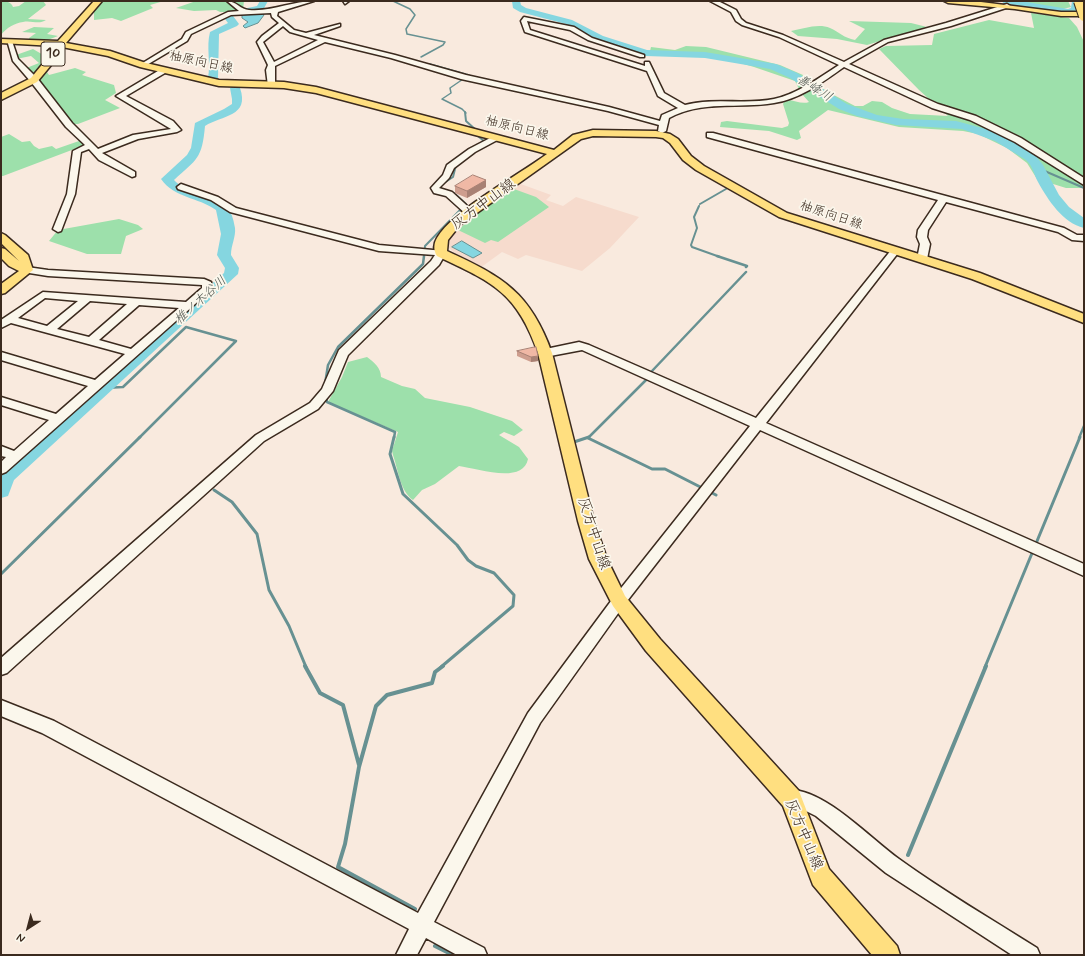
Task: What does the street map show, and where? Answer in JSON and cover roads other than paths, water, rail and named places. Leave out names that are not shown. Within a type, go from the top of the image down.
[{"type":"highway","points":[[1079,1],[1084,15]]},
{"type":"main road","name":"10","points":[[1,97],[34,80],[49,62],[52,54],[60,44],[98,1]]},
{"type":"main road","points":[[948,1],[1007,6],[1067,15],[1084,15]]},
{"type":"main road","name":"柚原向日線","points":[[5,41],[60,44],[110,54],[143,65],[228,84],[271,84],[295,86],[336,95],[390,111],[555,153],[578,137],[589,133],[663,129],[687,158],[695,165],[770,209],[799,221],[922,259],[1012,289],[1084,319]]},
{"type":"main road","name":"灰方中山線","points":[[555,153],[456,224],[442,239],[440,247],[441,253],[491,278],[515,296],[530,315],[537,329],[545,353],[586,521],[598,560],[619,601],[653,645],[791,799],[821,877],[888,955]]},
{"type":"main road","points":[[1,237],[24,258],[27,270]]},
{"type":"main road","points":[[1,252],[13,263],[27,270]]},
{"type":"main road","points":[[1,290],[27,270]]},
{"type":"street","points":[[230,1],[247,11]]},
{"type":"street","points":[[143,65],[185,40],[188,32],[204,23],[230,13],[247,11],[275,11],[311,1]]},
{"type":"street","points":[[713,1],[734,11],[738,20],[744,24],[774,33],[935,106],[973,118],[1018,140],[1084,182]]},
{"type":"street","points":[[275,11],[274,16],[292,31],[393,56],[466,77],[609,108],[663,129],[665,117],[672,112],[684,108],[712,104],[772,101],[789,97],[883,42],[972,18],[1007,6]]},
{"type":"street","points":[[651,70],[527,32],[524,21],[526,18],[563,25],[580,32],[590,39],[643,53],[651,70],[661,94],[684,108]]},
{"type":"street","points":[[272,65],[260,42],[262,38],[278,29],[282,23]]},
{"type":"street","points":[[307,35],[338,25]]},
{"type":"street","points":[[271,84],[270,70],[272,65],[324,40]]},
{"type":"street","points":[[5,41],[15,60],[34,80],[69,125],[102,158],[132,174]]},
{"type":"street","points":[[58,229],[72,194],[77,151],[94,149],[136,137],[177,130],[170,123],[120,96],[166,70]]},
{"type":"street","points":[[710,135],[1061,230],[1075,238],[1084,238]]},
{"type":"street","points":[[470,213],[449,194],[437,191],[435,188],[449,174],[450,167],[480,145],[497,138]]},
{"type":"street","points":[[1,668],[260,438],[314,406],[327,390],[343,353],[435,263],[441,253],[424,249],[399,251],[379,248],[233,210],[224,202],[181,187]]},
{"type":"street","points":[[922,259],[925,244],[922,237],[923,230],[943,199]]},
{"type":"street","points":[[406,955],[534,718],[619,601],[895,251]]},
{"type":"street","points":[[1,469],[207,289],[207,284],[204,282],[48,273],[27,270]]},
{"type":"street","points":[[5,322],[43,295],[188,305]]},
{"type":"street","points":[[49,330],[88,298]]},
{"type":"street","points":[[90,342],[137,301]]},
{"type":"street","points":[[5,322],[49,330],[133,353]]},
{"type":"street","points":[[545,353],[579,346],[585,347],[1084,570]]},
{"type":"street","points":[[1,356],[97,385]]},
{"type":"street","points":[[1,401],[58,419]]},
{"type":"street","points":[[1,451],[16,456]]},
{"type":"street","points":[[1,708],[48,727],[477,955]]},
{"type":"street","points":[[791,799],[802,798],[822,810],[893,866],[1030,955]]},
{"type":"water","points":[[262,12],[264,15],[258,23],[245,28],[243,26],[248,22],[242,18],[242,14]]},
{"type":"water","points":[[462,241],[482,253],[473,258],[452,247]]},
{"type":"waterway","name":"椎ノ木谷川","points":[[213,78],[215,67],[213,38],[215,32],[234,24],[227,15],[260,8],[264,1]]},
{"type":"waterway","points":[[393,1],[410,9],[415,15],[406,29],[407,34],[445,42],[443,45],[421,57]]},
{"type":"waterway","name":"善峰川","points":[[516,1],[516,6],[523,10],[569,22],[600,38],[646,53],[705,55],[772,66],[793,75],[833,101],[867,116],[903,122],[956,124],[973,128],[991,135],[1016,147],[1031,157],[1036,163],[1054,198],[1071,216],[1084,224]]},
{"type":"waterway","points":[[1005,1],[1069,12],[1075,10],[1076,1]]},
{"type":"waterway","points":[[427,65],[430,64],[469,75],[450,88],[451,93],[442,99],[465,112]]},
{"type":"waterway","name":"椎ノ木谷川","points":[[1,491],[6,477],[58,428],[231,274],[232,268],[224,255],[228,227],[221,207],[209,200],[176,188],[170,184],[167,179],[192,157],[197,148],[199,125],[228,112],[237,104],[238,99],[235,88]]},
{"type":"waterway","points":[[465,112],[466,121],[476,130]]},
{"type":"waterway","points":[[478,136],[485,142]]},
{"type":"waterway","points":[[441,185],[453,177],[456,165]]},
{"type":"waterway","points":[[1040,169],[1084,188]]},
{"type":"waterway","points":[[700,204],[726,189]]},
{"type":"waterway","points":[[450,192],[454,193],[466,204],[465,208]]},
{"type":"waterway","points":[[699,206],[694,217],[697,228],[691,245],[692,247],[720,257]]},
{"type":"waterway","points":[[424,257],[425,246],[462,208],[463,209]]},
{"type":"waterway","points":[[325,384],[328,365],[338,347],[423,264],[424,256]]},
{"type":"waterway","points":[[720,257],[747,266],[746,267]]},
{"type":"waterway","points":[[652,371],[746,272]]},
{"type":"waterway","points":[[104,388],[123,387],[186,327],[236,341],[140,437]]},
{"type":"waterway","points":[[589,437],[647,379]]},
{"type":"waterway","points":[[326,396],[327,402],[395,432],[394,438]]},
{"type":"waterway","points":[[1079,438],[1084,426]]},
{"type":"waterway","points":[[1,574],[140,437]]},
{"type":"waterway","points":[[394,437],[390,454],[403,494],[457,545],[468,560],[476,566],[494,573],[514,595],[513,606],[441,667]]},
{"type":"waterway","points":[[574,442],[589,437]]},
{"type":"waterway","points":[[589,437],[588,438],[652,469],[665,469],[716,495]]},
{"type":"waterway","points":[[985,667],[1080,437]]},
{"type":"waterway","points":[[214,490],[232,502],[257,534],[269,590],[289,626],[306,667]]},
{"type":"waterway","points":[[305,666],[320,693],[343,705],[359,765]]},
{"type":"waterway","points":[[415,909],[338,867],[345,844],[359,767],[376,706],[387,695],[432,683],[435,672],[443,666]]},
{"type":"waterway","points":[[908,855],[986,666]]},
{"type":"waterway","points":[[435,946],[453,955]]}]
